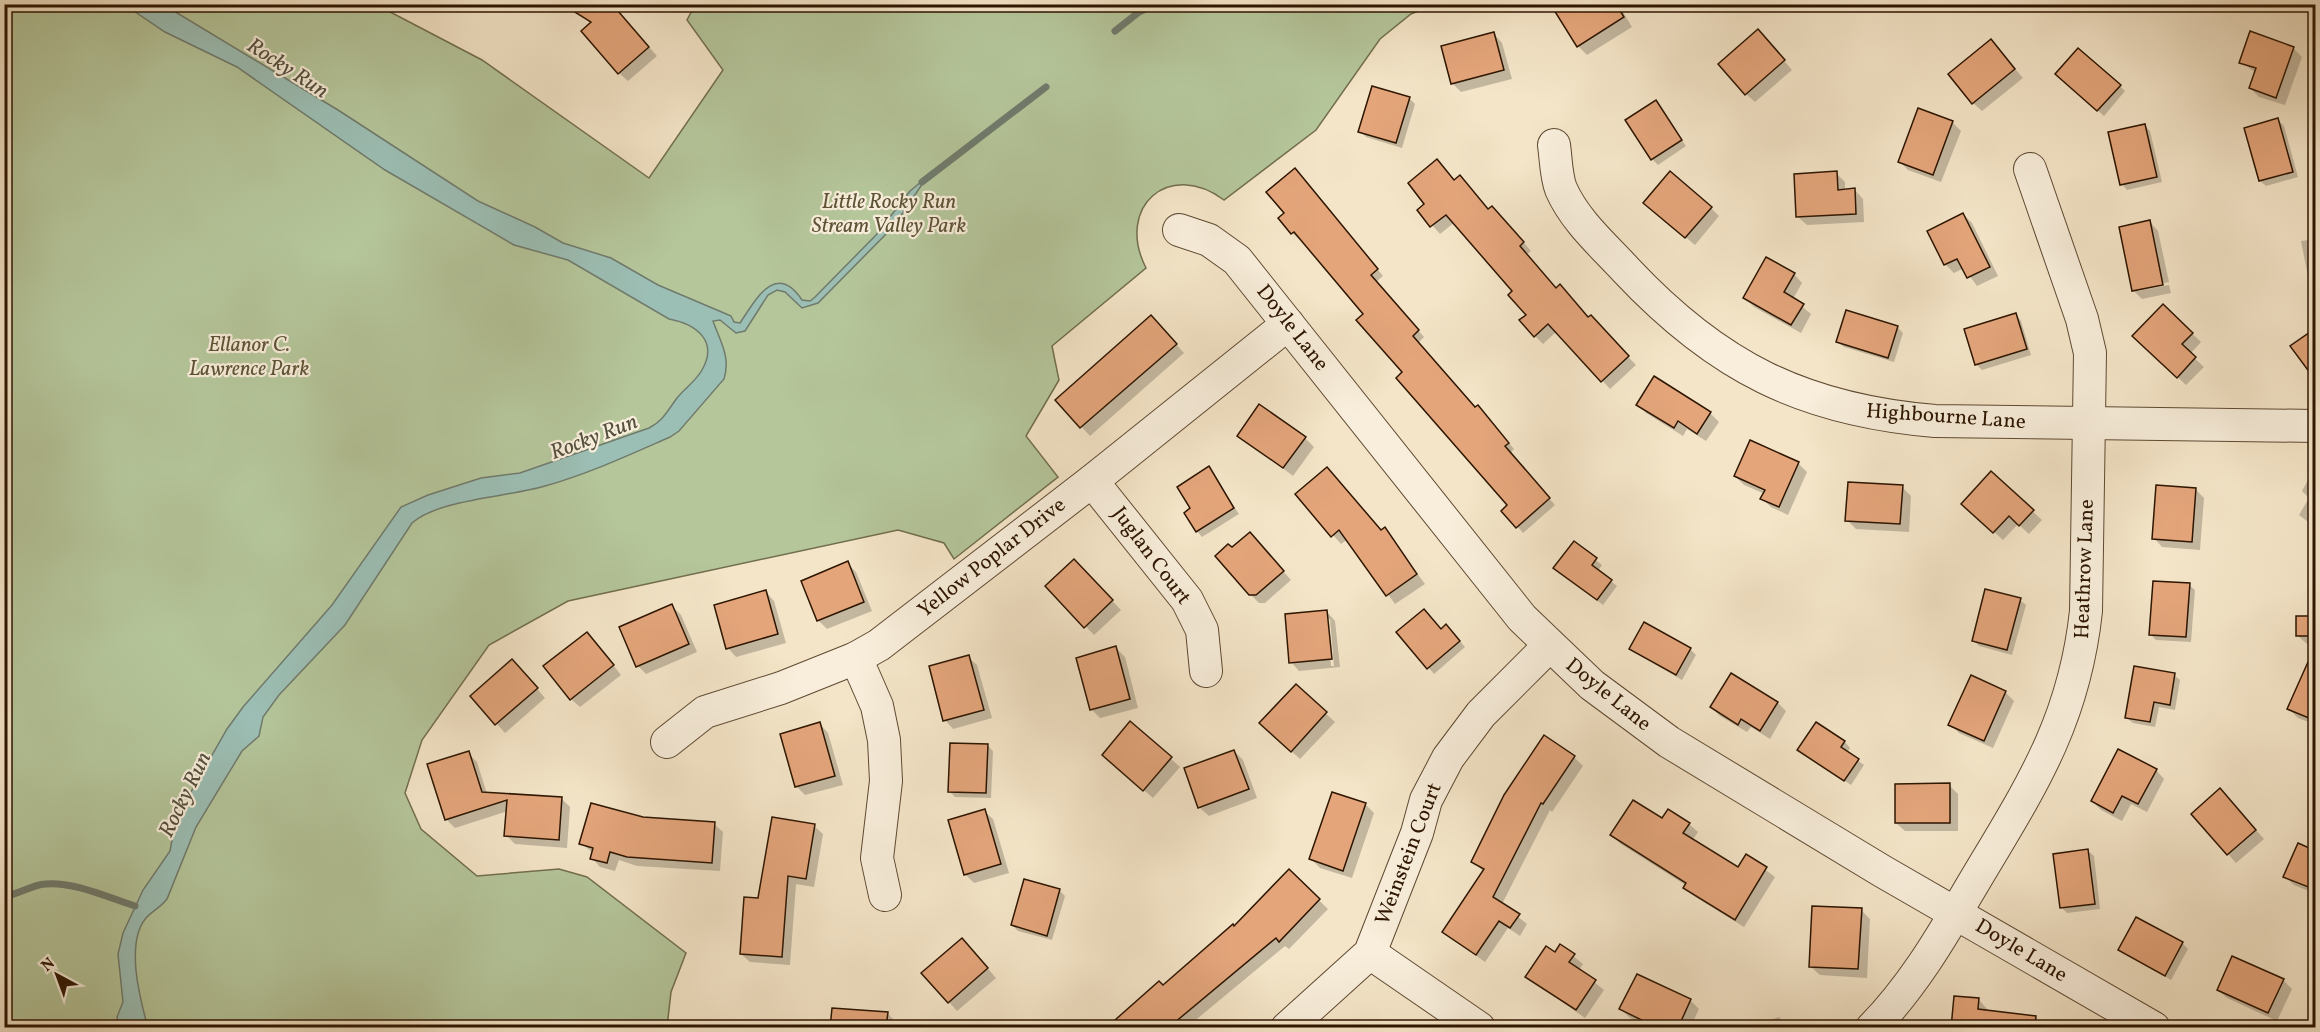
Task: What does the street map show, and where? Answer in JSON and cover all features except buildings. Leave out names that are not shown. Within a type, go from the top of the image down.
[{"type":"street","name":"Highbourne Lane","points":[[1554,145],[1560,187],[1580,221],[1677,320],[1716,350],[1759,376],[1823,402],[1886,417],[2089,424],[2316,426]]},
{"type":"street","name":"Heathrow Lane","points":[[1872,1028],[1927,962],[2039,772],[2058,730],[2072,690],[2082,646],[2085,611],[2090,353],[2087,336],[2030,169]]},
{"type":"street","name":"Doyle Lane","points":[[1179,230],[1209,240],[1237,260],[1522,618],[1549,646],[1628,714],[1669,742],[2154,1028]]},
{"type":"street","name":"Yellow Poplar Drive","points":[[667,742],[705,712],[781,688],[856,658],[923,613],[1288,324]]},
{"type":"street","name":"Juglan Court","points":[[1092,481],[1187,600],[1202,630],[1206,671]]},
{"type":"street","name":"Weinstein Court","points":[[1287,1028],[1370,953],[1410,852],[1426,800],[1448,758],[1481,714],[1549,646]]},
{"type":"street","points":[[856,658],[877,706],[884,740],[886,782],[877,858],[885,895]]},
{"type":"street","points":[[1370,953],[1479,1028]]},
{"type":"green space","points":[[5,5],[377,5],[482,60],[649,178],[723,70],[687,20],[695,5],[1433,5],[1411,14],[1380,39],[1316,130],[1224,200],[1204,189],[1184,185],[1167,187],[1153,196],[1143,209],[1137,226],[1138,246],[1146,268],[1052,346],[1059,380],[1026,436],[1058,477],[954,559],[944,543],[898,530],[568,601],[489,645],[422,740],[405,793],[421,829],[477,876],[559,869],[587,877],[686,953],[671,992],[667,1027],[5,1028]]},
{"type":"water","points":[[125,5],[164,5],[338,110],[478,201],[535,227],[563,243],[611,258],[658,285],[731,316],[734,322],[740,323],[760,295],[775,284],[784,284],[793,289],[802,300],[810,301],[876,235],[910,191],[927,177],[894,226],[818,303],[802,308],[785,292],[777,290],[768,295],[745,331],[736,333],[720,320],[713,321],[725,356],[724,379],[679,431],[639,451],[577,476],[530,490],[456,504],[424,515],[412,523],[345,625],[279,695],[263,717],[259,736],[242,751],[196,827],[167,899],[146,918],[140,929],[136,942],[136,972],[148,1028],[119,1027],[117,1017],[123,1002],[118,954],[123,933],[143,890],[170,851],[176,818],[227,729],[243,707],[332,605],[401,507],[428,495],[481,478],[520,473],[649,428],[662,419],[677,398],[700,374],[707,359],[708,350],[702,335],[695,329],[669,319],[568,260],[514,245],[385,170],[237,67],[165,32]]},
{"type":"waterway","points":[[1115,31],[1139,12],[1156,4]]},
{"type":"waterway","points":[[922,182],[1046,87]]},
{"type":"waterway","points":[[4,896],[40,885],[56,884],[79,888],[135,906]]},
{"type":"water label","name":"Rocky Run","points":[[287,69]]},
{"type":"water label","name":"Rocky Run","points":[[594,438]]},
{"type":"water label","name":"Rocky Run","points":[[186,795]]},
{"type":"park label","name":"Little Rocky Run Stream Valley Park","points":[[889,214]]},
{"type":"park label","name":"Ellanor C. Lawrence Park","points":[[249,357]]}]
